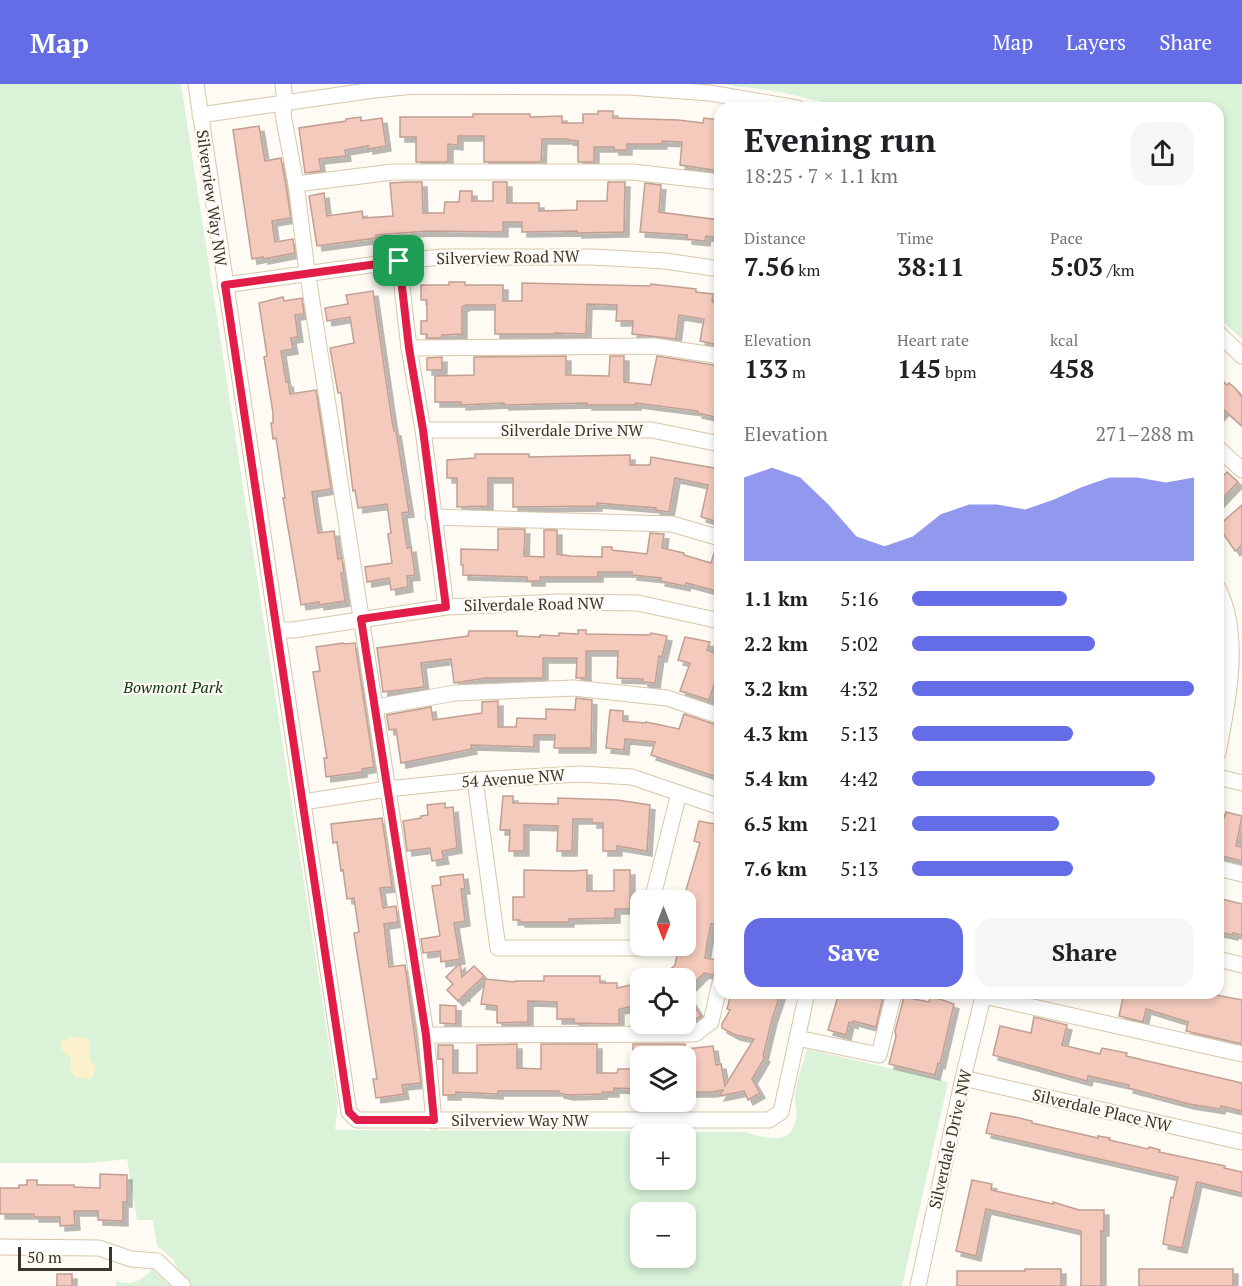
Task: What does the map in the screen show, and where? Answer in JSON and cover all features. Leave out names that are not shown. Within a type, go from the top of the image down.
[{"type":"street","name":"Silverview Way NW","points":[[195,84],[349,1112],[357,1120],[769,1120],[781,1112],[806,999]]},
{"type":"street","points":[[283,84],[284,114],[308,274],[426,1035],[434,1120]]},
{"type":"street","points":[[200,115],[373,87],[414,86],[612,85],[710,93],[762,102]]},
{"type":"street","points":[[296,184],[393,172],[632,172],[714,181]]},
{"type":"street","name":"Silverview Road NW","points":[[225,285],[442,257],[592,256],[665,261],[714,268]]},
{"type":"street","points":[[399,261],[409,348],[423,430],[446,607]]},
{"type":"street","points":[[1224,339],[1242,356]]},
{"type":"street","points":[[409,348],[654,346],[714,355]]},
{"type":"street","name":"Silverdale Drive NW","points":[[423,430],[652,430],[714,443]]},
{"type":"street","points":[[1224,454],[1242,470]]},
{"type":"street","points":[[434,518],[672,524],[714,536]]},
{"type":"street","name":"Silverdale Road NW","points":[[277,630],[293,630],[446,607],[560,602],[638,603],[714,620]]},
{"type":"street","points":[[1224,604],[1232,626],[1235,664],[1224,722]]},
{"type":"street","points":[[376,707],[455,693],[574,688],[667,698],[714,714]]},
{"type":"street","name":"54 Avenue NW","points":[[303,802],[387,789],[476,780],[580,774],[632,777],[714,805]]},
{"type":"street","points":[[1224,778],[1242,783]]},
{"type":"street","points":[[476,780],[498,948],[630,948]]},
{"type":"street","points":[[655,890],[679,793]]},
{"type":"street","points":[[1224,870],[1242,874]]},
{"type":"street","points":[[1224,960],[1242,965]]},
{"type":"street","points":[[426,1035],[695,1034],[711,1022],[716,999]]},
{"type":"street","points":[[797,1038],[879,1055],[893,999]]},
{"type":"street","name":"Silverdale Drive NW","points":[[918,1286],[963,1078],[983,999]]},
{"type":"street","points":[[1006,999],[1242,1054]]},
{"type":"street","name":"Silverdale Place NW","points":[[963,1078],[1242,1142]]},
{"type":"street","points":[[0,1247],[99,1248],[131,1259],[157,1261],[183,1286]]},
{"type":"green space","name":"Bowmont Park","points":[[0,84],[181,84],[338,1103],[335,1130],[630,1131],[630,1190],[696,1190],[696,1132],[744,1132],[775,1138],[788,1134],[793,1128],[797,1113],[795,1095],[807,1049],[948,1082],[902,1286],[191,1286],[180,1274],[173,1259],[157,1246],[153,1220],[137,1220],[127,1159],[90,1163],[0,1163]]},
{"type":"green space","points":[[720,84],[1242,84],[1242,339],[1224,322],[1224,102],[824,102],[780,92]]},
{"type":"green space","points":[[153,1269],[170,1286],[116,1286],[116,1281],[128,1283],[136,1281]]},
{"type":"sand","points":[[70,1036],[90,1039],[90,1059],[95,1067],[94,1076],[89,1079],[75,1077],[70,1069],[71,1058],[61,1050],[61,1042]]},
{"type":"building","points":[[598,111],[613,111],[613,118],[703,123],[704,118],[714,119],[714,170],[680,165],[682,142],[627,144],[627,150],[614,150],[614,147],[594,147],[594,162],[578,162],[578,141],[542,139],[541,162],[484,162],[484,136],[458,136],[458,145],[448,144],[448,162],[416,162],[416,137],[400,137],[400,117],[530,114],[530,117],[562,116],[562,123],[583,123],[583,114],[598,114]]},
{"type":"building","points":[[361,117],[361,121],[382,118],[386,146],[345,150],[346,156],[319,159],[321,171],[305,173],[299,128]]},
{"type":"building","points":[[259,126],[265,161],[281,158],[291,218],[272,221],[275,242],[293,239],[295,253],[252,259],[233,130]]},
{"type":"building","points":[[422,182],[423,213],[444,213],[445,202],[459,202],[460,191],[472,191],[472,201],[493,201],[493,182],[507,182],[507,203],[539,203],[539,211],[577,210],[577,201],[607,201],[608,182],[625,182],[624,232],[522,232],[522,222],[503,222],[503,232],[427,231],[376,235],[376,238],[317,246],[309,196],[324,193],[327,216],[362,211],[363,218],[393,216],[390,183]]},
{"type":"building","points":[[645,183],[661,185],[659,212],[714,219],[714,237],[706,236],[705,241],[687,239],[687,235],[640,232]]},
{"type":"building","points":[[449,282],[465,282],[465,285],[503,285],[503,301],[522,301],[522,283],[650,286],[651,284],[696,289],[696,292],[713,294],[714,344],[700,341],[704,319],[679,315],[676,339],[632,334],[633,321],[616,321],[617,305],[587,304],[586,334],[495,334],[495,305],[466,305],[462,307],[462,334],[427,338],[427,334],[421,334],[421,321],[427,321],[427,300],[421,300],[421,285],[449,285]]},
{"type":"building","points":[[373,291],[392,421],[394,431],[396,431],[409,512],[402,513],[407,548],[411,547],[415,575],[407,576],[408,587],[391,590],[389,578],[367,582],[365,567],[392,563],[387,504],[358,508],[355,490],[353,491],[341,393],[338,393],[330,348],[354,343],[350,317],[327,321],[325,308],[348,304],[346,295]]},
{"type":"building","points":[[283,297],[284,301],[302,298],[304,314],[295,315],[298,337],[291,338],[293,349],[281,351],[290,394],[316,390],[331,489],[312,492],[318,533],[334,531],[338,559],[342,558],[344,573],[341,573],[345,601],[301,605],[283,498],[285,498],[276,438],[273,439],[271,423],[273,423],[273,413],[264,357],[267,356],[259,303]]},
{"type":"building","points":[[566,356],[566,375],[609,376],[610,356],[624,356],[624,382],[651,385],[657,356],[714,365],[714,417],[697,413],[698,411],[636,403],[636,405],[587,405],[587,403],[504,405],[504,403],[461,405],[461,402],[435,402],[435,376],[474,375],[474,357]]},
{"type":"building","points":[[442,357],[442,370],[427,370],[427,358]]},
{"type":"building","points":[[1224,382],[1234,387],[1242,397],[1242,426],[1224,410]]},
{"type":"building","points":[[475,454],[529,454],[529,457],[630,455],[630,465],[650,465],[651,457],[714,468],[714,521],[701,517],[708,485],[675,478],[669,512],[655,510],[656,508],[597,503],[597,506],[513,507],[513,478],[488,478],[488,506],[457,507],[457,478],[447,478],[447,460],[475,458]]},
{"type":"building","points":[[1227,472],[1238,482],[1224,497],[1224,475]]},
{"type":"building","points":[[1242,505],[1242,545],[1235,551],[1224,535],[1224,521]]},
{"type":"building","points":[[498,529],[525,529],[524,556],[544,557],[544,530],[557,530],[557,554],[570,556],[602,557],[602,547],[647,554],[650,533],[664,534],[662,548],[711,563],[714,553],[714,590],[686,583],[685,586],[660,581],[661,578],[632,575],[632,572],[598,572],[598,577],[540,577],[540,581],[527,581],[527,577],[463,575],[461,549],[498,550]]},
{"type":"building","points":[[578,630],[586,630],[586,634],[650,635],[651,633],[667,636],[662,657],[659,656],[655,683],[643,682],[643,679],[617,678],[618,651],[586,651],[586,678],[576,678],[577,658],[543,658],[543,678],[486,678],[454,683],[451,659],[421,663],[424,687],[383,692],[377,648],[468,636],[469,631],[517,631],[517,636],[540,637],[540,635],[559,636],[559,633],[578,634]]},
{"type":"building","points":[[685,637],[710,642],[707,650],[714,653],[714,685],[709,700],[680,691],[690,663],[678,660]]},
{"type":"building","points":[[355,643],[374,767],[362,769],[362,772],[326,777],[324,758],[327,758],[313,672],[320,671],[316,647]]},
{"type":"building","points":[[576,698],[592,700],[591,748],[554,748],[555,735],[534,735],[534,747],[471,745],[472,749],[401,763],[396,729],[389,730],[387,718],[387,715],[431,707],[433,720],[482,713],[482,702],[498,701],[498,727],[516,727],[517,718],[546,719],[546,709],[575,710]]},
{"type":"building","points":[[610,710],[623,711],[623,721],[646,722],[679,729],[684,714],[714,724],[714,776],[651,755],[655,742],[625,739],[624,750],[606,748]]},
{"type":"building","points":[[503,796],[513,796],[513,803],[558,804],[558,798],[617,800],[650,805],[647,851],[617,846],[617,851],[603,851],[603,823],[592,823],[592,819],[573,819],[572,851],[557,851],[558,826],[524,825],[524,851],[509,851],[510,830],[500,830]]},
{"type":"building","points":[[445,803],[445,808],[453,807],[457,848],[442,851],[444,859],[432,861],[430,848],[407,851],[403,821],[428,815],[427,805]]},
{"type":"building","points":[[1226,812],[1242,816],[1236,846],[1242,847],[1242,861],[1224,856]]},
{"type":"building","points":[[382,818],[392,887],[380,888],[383,908],[396,906],[398,922],[384,924],[389,967],[405,965],[421,1083],[402,1085],[404,1094],[376,1098],[373,1079],[377,1079],[354,933],[359,932],[354,898],[347,899],[343,870],[341,871],[337,842],[333,843],[331,824]]},
{"type":"building","points":[[699,821],[714,824],[714,925],[711,924],[705,958],[714,960],[714,975],[704,973],[696,981],[696,968],[672,968],[675,965],[677,956],[696,956],[696,890],[686,890],[700,843],[694,841]]},
{"type":"building","points":[[524,870],[587,870],[587,891],[614,891],[614,870],[630,870],[630,909],[615,909],[615,918],[569,919],[569,922],[513,920],[513,897],[524,897]]},
{"type":"building","points":[[463,874],[465,889],[461,889],[465,921],[454,923],[460,959],[441,962],[440,951],[423,953],[421,939],[440,936],[432,886],[441,885],[440,877]]},
{"type":"building","points":[[1224,900],[1242,904],[1242,935],[1233,933],[1233,935],[1224,933]]},
{"type":"building","points":[[460,963],[462,977],[474,966],[484,976],[465,994],[465,997],[464,995],[458,1001],[447,990],[453,984],[446,977]]},
{"type":"building","points":[[544,976],[600,976],[600,983],[617,983],[617,988],[630,985],[630,1007],[619,1009],[619,1024],[574,1023],[574,1019],[557,1019],[557,1002],[528,1001],[528,1022],[497,1023],[497,1006],[481,1004],[485,979],[515,982],[544,981]]},
{"type":"building","points":[[1224,997],[1242,1000],[1242,1044],[1186,1031],[1188,1022],[1146,1009],[1143,1022],[1119,1016],[1123,999],[1224,999]]},
{"type":"building","points":[[730,999],[779,999],[763,1056],[765,1057],[752,1079],[760,1093],[748,1100],[744,1091],[719,1096],[723,1090],[696,1092],[696,1048],[713,1046],[716,1065],[721,1064],[725,1086],[754,1039],[735,1035],[722,1028],[730,1010],[727,1009]]},
{"type":"building","points":[[837,999],[883,999],[876,1027],[853,1021],[853,1024],[849,1022],[846,1035],[828,1030]]},
{"type":"building","points":[[903,999],[929,1002],[930,999],[940,999],[954,1004],[940,1064],[938,1063],[935,1075],[889,1064]]},
{"type":"building","points":[[440,1005],[456,1006],[456,1024],[440,1023]]},
{"type":"building","points":[[696,1008],[701,1016],[696,1019]]},
{"type":"building","points":[[1034,1017],[1067,1025],[1062,1045],[1100,1054],[1102,1048],[1127,1053],[1126,1056],[1242,1083],[1242,1111],[1221,1106],[1220,1109],[1189,1104],[1128,1088],[1129,1085],[1088,1076],[1087,1081],[993,1055],[1000,1026],[1031,1033]]},
{"type":"building","points":[[517,1044],[517,1068],[541,1069],[541,1044],[597,1044],[597,1073],[617,1073],[618,1069],[630,1069],[630,1089],[614,1088],[614,1092],[602,1092],[602,1094],[568,1095],[559,1093],[559,1091],[498,1091],[498,1094],[456,1092],[456,1095],[443,1095],[443,1059],[438,1059],[438,1045],[453,1045],[453,1073],[477,1073],[477,1045]]},
{"type":"building","points":[[633,1044],[685,1044],[685,1046],[633,1046]]},
{"type":"building","points":[[991,1113],[1098,1138],[1098,1136],[1110,1138],[1109,1140],[1148,1149],[1149,1147],[1160,1150],[1159,1152],[1225,1166],[1224,1168],[1242,1172],[1242,1193],[1197,1182],[1182,1248],[1163,1244],[1171,1197],[1173,1198],[1178,1177],[986,1133]]},
{"type":"building","points":[[100,1174],[127,1175],[127,1202],[123,1202],[123,1221],[98,1220],[98,1211],[74,1211],[75,1225],[60,1226],[60,1217],[0,1214],[0,1188],[19,1188],[19,1185],[27,1185],[27,1180],[37,1180],[37,1185],[100,1188]]},
{"type":"building","points":[[972,1180],[992,1184],[991,1190],[1053,1204],[1053,1202],[1079,1210],[1104,1210],[1104,1231],[1101,1231],[1101,1286],[1081,1286],[1081,1231],[986,1209],[976,1256],[956,1251]]},
{"type":"building","points":[[1025,1269],[1061,1269],[1061,1286],[957,1286],[957,1271],[1025,1271]]},
{"type":"building","points":[[1139,1269],[1233,1269],[1233,1286],[1139,1286]]},
{"type":"building","points":[[57,1274],[72,1274],[72,1286],[57,1286]]},
{"type":"route","points":[[399,261],[409,348],[423,430],[446,607],[361,619],[426,1035],[434,1120],[357,1120],[349,1112],[225,285],[399,261]]}]
